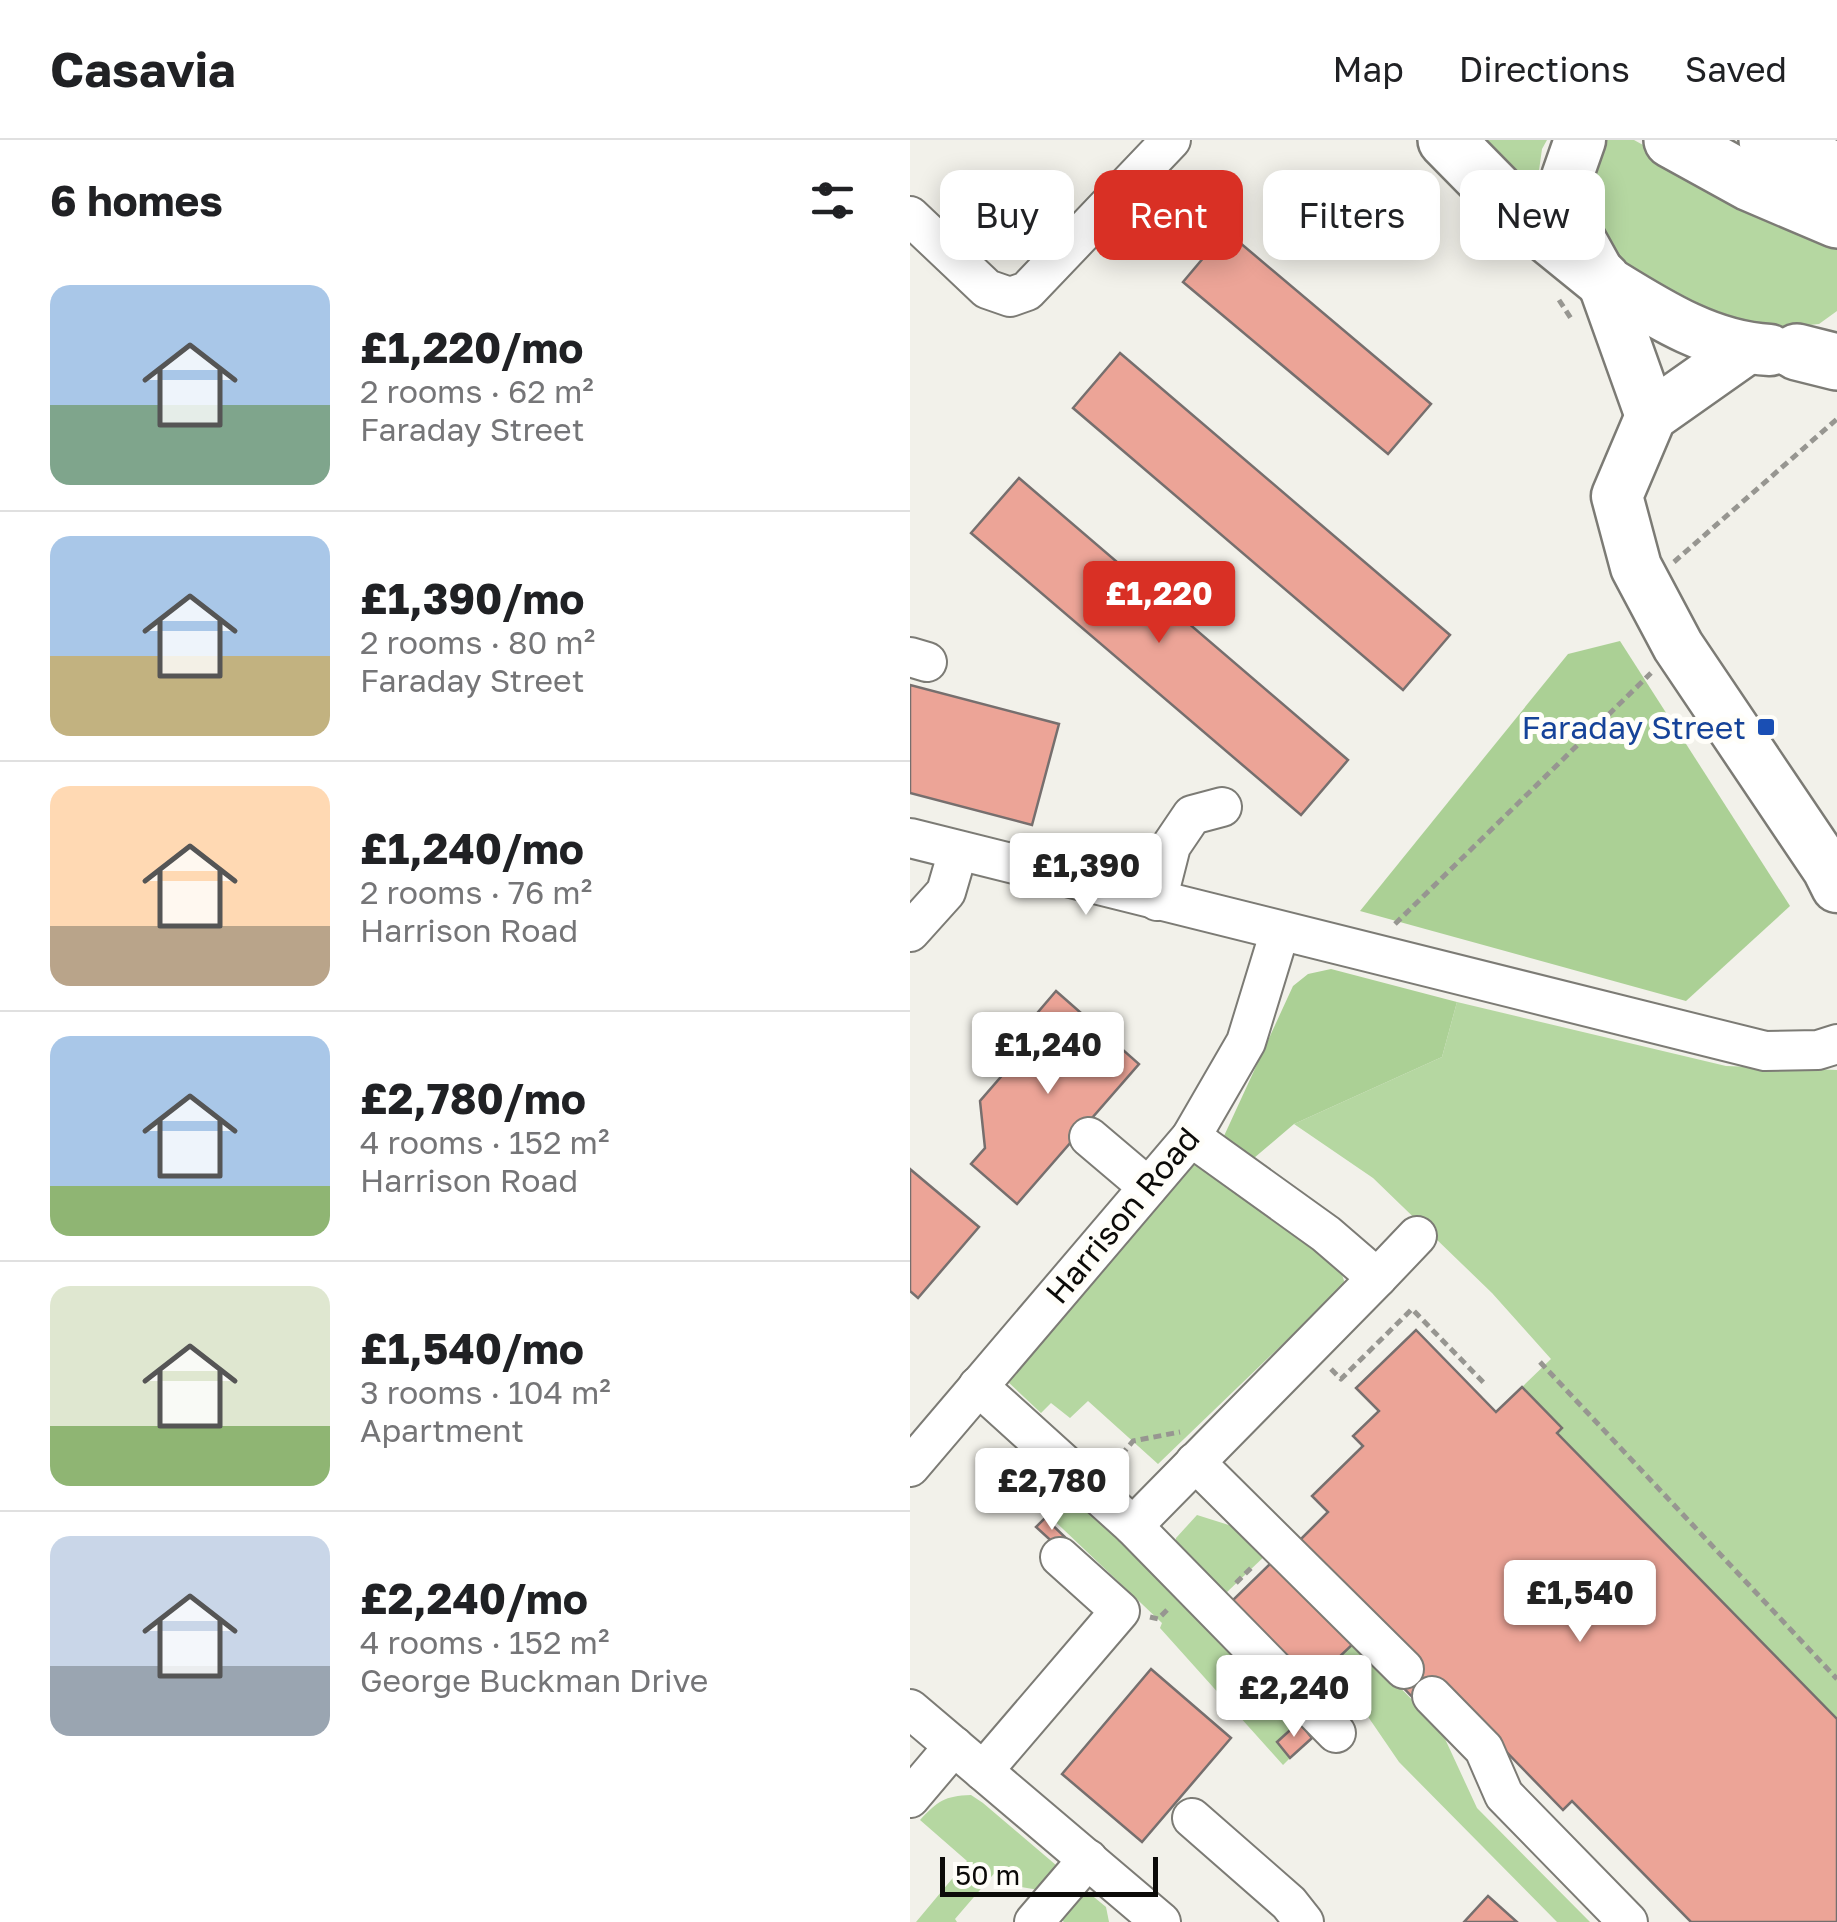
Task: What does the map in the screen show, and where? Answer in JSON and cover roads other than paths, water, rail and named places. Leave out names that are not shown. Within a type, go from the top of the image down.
[{"type":"highway","points":[[1446,140],[1505,200],[1602,280]]},
{"type":"highway","points":[[1672,140],[1750,183],[1837,220]]},
{"type":"highway","points":[[1766,140],[1837,171]]},
{"type":"main road","points":[[1573,158],[1572,225],[1602,280],[1651,416],[1617,496],[1636,568],[1678,646],[1837,887]]},
{"type":"main road","points":[[1602,280],[1680,326],[1804,350]]},
{"type":"main road","points":[[1651,416],[1804,350]]},
{"type":"street","points":[[910,216],[987,289],[1010,297],[1027,292],[1171,140]]},
{"type":"street","points":[[1158,900],[1171,846],[1192,816],[1222,806]]},
{"type":"street","points":[[910,838],[1765,1052],[1818,1050],[1837,1044]]},
{"type":"street","points":[[910,932],[946,892],[958,851]]},
{"type":"street","name":"Harrison Road","points":[[910,1467],[1191,1138],[1246,1042],[1280,931]]},
{"type":"street","points":[[1089,1137],[1148,1187]]},
{"type":"street","points":[[1191,1138],[1326,1234],[1377,1278]]},
{"type":"street","points":[[1133,1526],[1417,1236]]},
{"type":"street","points":[[978,1386],[1133,1526],[1336,1733]]},
{"type":"street","points":[[1195,1462],[1404,1668]]},
{"type":"street","points":[[983,1770],[1120,1611],[1060,1558]]},
{"type":"street","points":[[1432,1696],[1484,1749],[1504,1795],[1628,1922]]},
{"type":"street","points":[[910,1710],[1159,1921]]},
{"type":"street","points":[[910,1798],[954,1746]]},
{"type":"street","points":[[1192,1818],[1289,1903],[1304,1922]]},
{"type":"street","points":[[1034,1922],[1088,1859]]},
{"type":"place","name":"Faraday Street","points":[[1766,727]]}]
